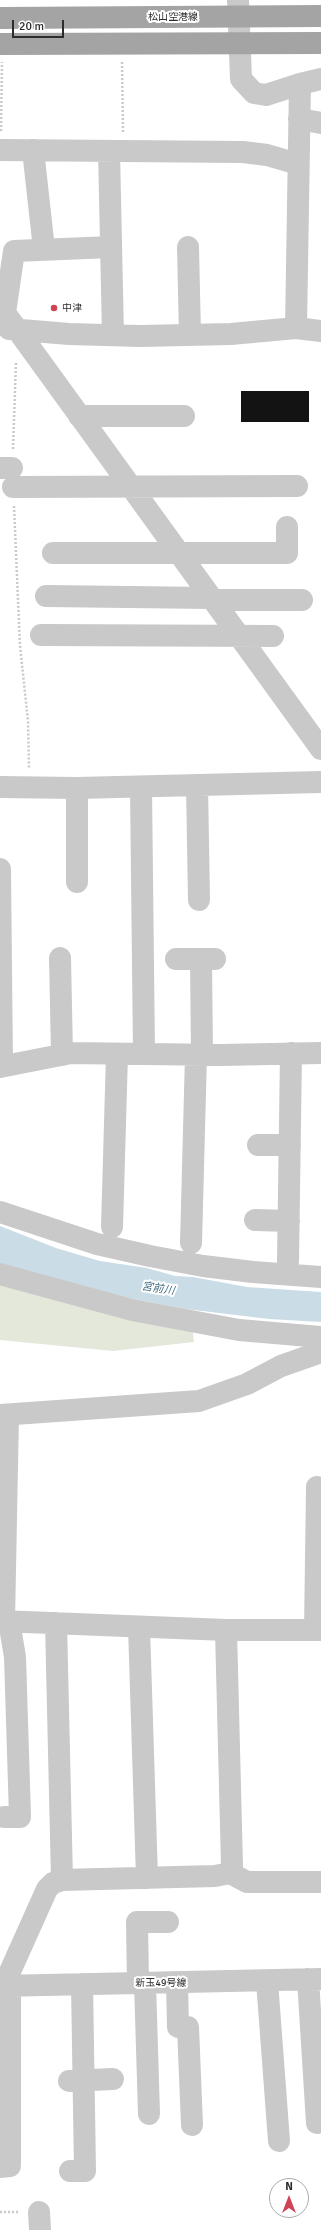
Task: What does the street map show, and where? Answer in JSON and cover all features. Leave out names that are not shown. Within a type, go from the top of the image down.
[{"type":"main road","name":"松山空港線","points":[[0,18],[239,8],[321,16]]},
{"type":"main road","points":[[1,53],[239,43],[321,43]]},
{"type":"street","points":[[239,8],[241,79],[254,93],[266,95],[321,79]]},
{"type":"street","points":[[296,328],[300,84]]},
{"type":"street","points":[[299,119],[321,122]]},
{"type":"street","points":[[0,150],[243,152],[267,155],[298,164]]},
{"type":"street","points":[[33,150],[44,249]]},
{"type":"street","points":[[113,335],[111,247],[116,151]]},
{"type":"street","points":[[111,247],[14,250],[6,319],[80,416],[239,636],[320,744]]},
{"type":"street","points":[[188,247],[190,335]]},
{"type":"street","points":[[6,319],[113,335],[231,334],[296,328],[321,331]]},
{"type":"street","points":[[80,416],[184,416]]},
{"type":"street","points":[[8,474],[130,485],[233,477],[297,486]]},
{"type":"street","points":[[52,553],[180,555],[287,553],[287,527]]},
{"type":"street","points":[[46,596],[84,588],[212,599],[302,600]]},
{"type":"street","points":[[41,635],[273,636]]},
{"type":"street","points":[[0,787],[30,789],[321,782]]},
{"type":"street","points":[[197,785],[199,900]]},
{"type":"street","points":[[141,786],[144,1054]]},
{"type":"street","points":[[77,788],[77,882]]},
{"type":"street","points":[[0,869],[1,1067],[62,1054],[199,1055],[321,1053]]},
{"type":"street","points":[[60,958],[62,1054]]},
{"type":"street","points":[[176,959],[208,959],[199,1055],[203,1140],[197,1232]]},
{"type":"street","points":[[288,1261],[290,1053]]},
{"type":"street","points":[[112,1227],[117,1054]]},
{"type":"street","points":[[258,1145],[290,1145]]},
{"type":"street","points":[[0,1212],[97,1244],[150,1248],[239,1270],[321,1277]]},
{"type":"street","points":[[255,1220],[289,1221]]},
{"type":"street","points":[[0,1274],[132,1310],[239,1330],[321,1337]]},
{"type":"street","points":[[4,1817],[20,1817],[15,1657],[4,1621],[4,1415],[199,1401],[247,1384],[281,1366],[321,1352]]},
{"type":"street","points":[[4,1621],[226,1630],[318,1630],[316,1487]]},
{"type":"street","points":[[56,1624],[62,1880]]},
{"type":"street","points":[[140,1627],[147,1878]]},
{"type":"street","points":[[226,1630],[232,1866],[230,1873]]},
{"type":"street","points":[[6,2173],[5,1986],[47,1889],[53,1883],[62,1880],[223,1876],[230,1873]]},
{"type":"street","points":[[230,1873],[247,1882],[321,1882]]},
{"type":"street","points":[[149,2114],[137,1922],[168,1922]]},
{"type":"street","points":[[315,1979],[317,2123]]},
{"type":"street","name":"新玉49号線","points":[[5,1986],[315,1979]]},
{"type":"street","points":[[267,1981],[279,2141]]},
{"type":"street","points":[[177,1983],[178,2027],[188,2027],[192,2125]]},
{"type":"street","points":[[70,2171],[85,2170],[77,2080],[82,1984]]},
{"type":"street","points":[[77,2080],[113,2079]]},
{"type":"path","points":[[0,150],[1,53]]},
{"type":"path","points":[[116,151],[122,61]]},
{"type":"path","points":[[16,360],[8,474],[20,646],[28,721],[30,789]]},
{"type":"shaded area","points":[[0,1279],[192,1326],[194,1342],[113,1351],[0,1340]]},
{"type":"water","name":"宮前川","points":[[0,1226],[56,1248],[100,1261],[147,1268],[175,1276],[193,1277],[247,1287],[321,1292],[321,1322],[269,1319],[186,1309],[122,1297],[0,1264]]},
{"type":"building","points":[[241,391],[309,391],[309,422],[241,422]]},
{"type":"place","name":"中津","points":[[54,308]]}]
